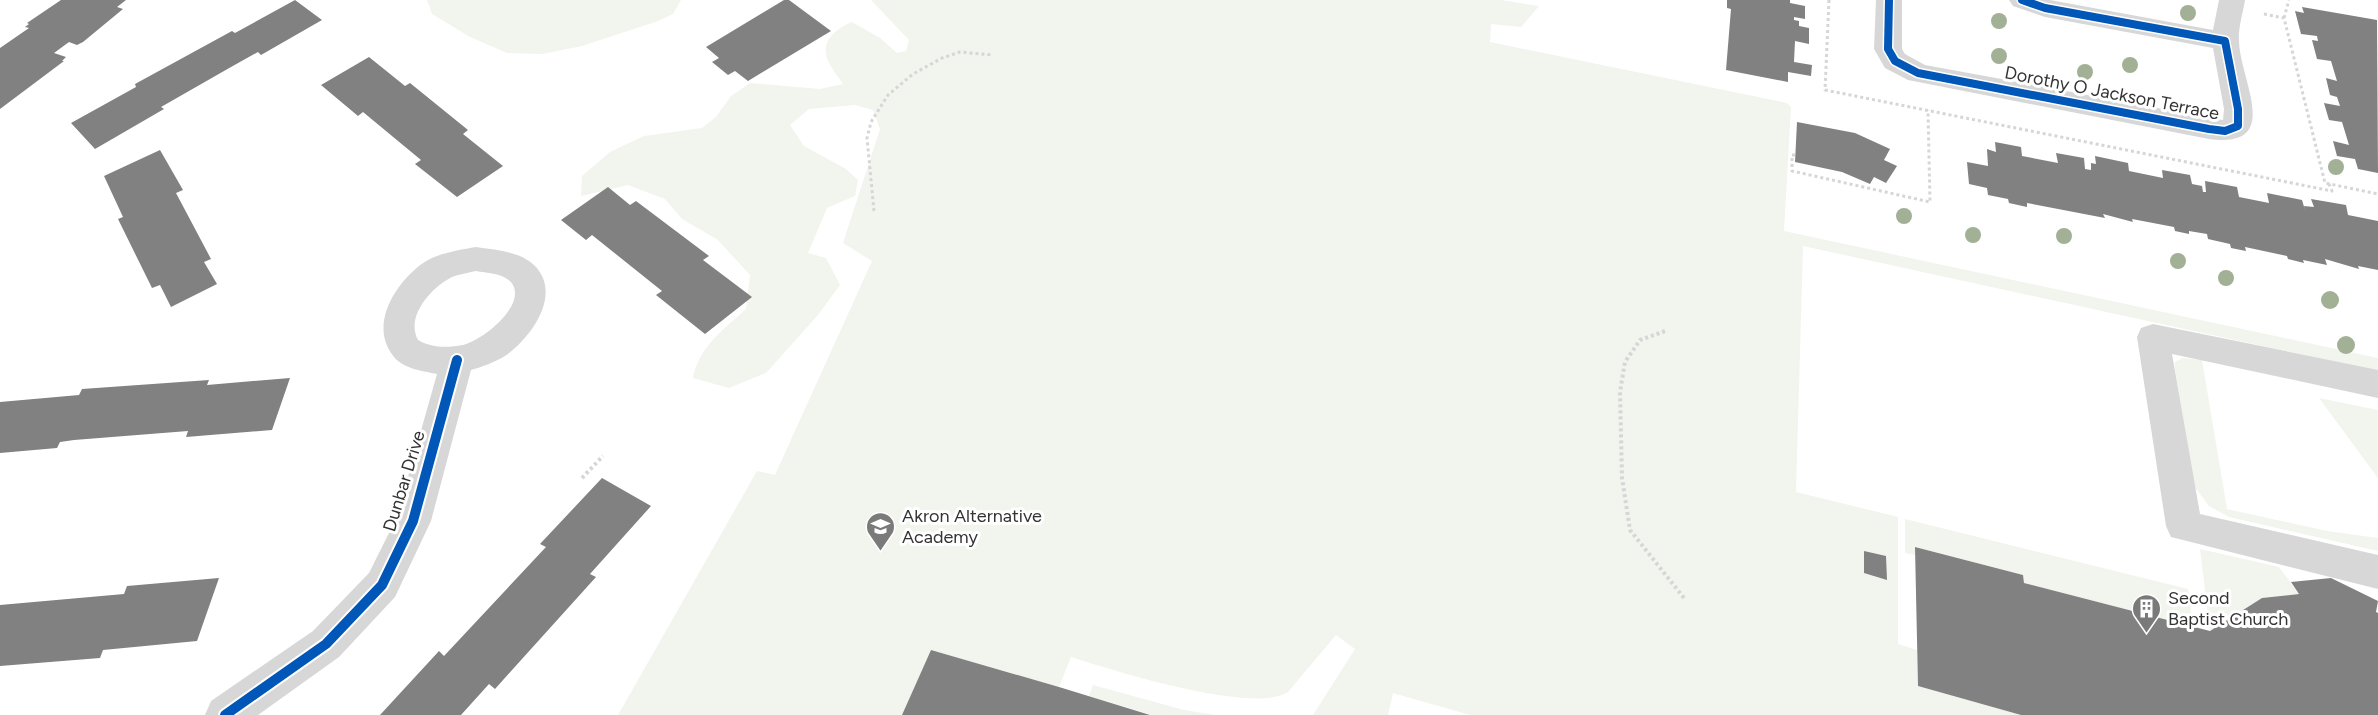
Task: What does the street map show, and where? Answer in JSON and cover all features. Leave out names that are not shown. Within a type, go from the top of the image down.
[{"type":"street","name":"Dorothy O Jackson Terrace","points":[[1889,0],[1888,49],[1895,61],[1918,73],[2225,131],[2238,126],[2240,120],[2225,41],[2232,0]]},
{"type":"street","points":[[2022,0],[2045,9],[2225,41]]},
{"type":"street","points":[[2378,384],[2153,337],[2184,526],[2378,572]]},
{"type":"street","name":"Dunbar Drive","points":[[225,715],[326,644],[382,585],[413,521],[457,360]]},
{"type":"path","points":[[2289,0],[2284,18],[2325,183],[2378,194]]},
{"type":"path","points":[[2259,13],[2284,18]]},
{"type":"path","points":[[874,211],[870,195],[872,174],[867,139],[876,113],[893,88],[921,69],[958,52],[992,55]]},
{"type":"path","points":[[1795,155],[1792,155],[1792,171],[1930,202],[1928,110]]},
{"type":"path","points":[[1665,331],[1640,340],[1625,362],[1620,392],[1622,478],[1630,530],[1684,598]]},
{"type":"path","points":[[582,478],[603,456]]},
{"type":"shaded area","points":[[427,0],[681,0],[673,14],[658,21],[582,46],[542,54],[507,53],[470,37],[432,14]]},
{"type":"shaded area","points":[[871,0],[1501,0],[1539,6],[1521,27],[1491,24],[1490,42],[1787,103],[1791,107],[1784,231],[2378,358],[2378,371],[1803,246],[1796,492],[1898,517],[1898,644],[1917,650],[1918,686],[2021,715],[1470,715],[1393,693],[1388,715],[1313,715],[1355,649],[1336,635],[1288,692],[1271,698],[1246,698],[1182,688],[1071,657],[1059,687],[931,650],[902,715],[618,715],[757,471],[775,475],[872,261],[843,243],[880,129],[873,110],[855,105],[809,109],[790,125],[804,146],[846,169],[858,180],[855,196],[827,208],[808,253],[826,258],[840,285],[818,315],[766,373],[729,388],[693,378],[700,357],[706,348],[746,309],[750,275],[718,240],[682,219],[665,199],[628,185],[581,196],[582,176],[610,152],[644,136],[702,128],[716,117],[731,96],[750,83],[820,89],[843,84],[828,61],[826,45],[836,31],[852,22],[880,38],[897,53],[906,51],[909,40]]},
{"type":"shaded area","points":[[2183,358],[2202,360],[2227,509],[2327,531],[2378,538],[2378,551],[2229,517],[2209,506],[2194,486],[2175,369],[2175,362]]},
{"type":"shaded area","points":[[2319,398],[2378,410],[2378,478]]},
{"type":"shaded area","points":[[1905,519],[2188,589],[2193,627],[2024,583],[2023,575],[1916,547],[1915,555],[1905,553]]},
{"type":"shaded area","points":[[2200,549],[2279,567],[2299,594],[2262,598],[2210,631]]},
{"type":"shaded area","points":[[1093,685],[1184,710],[1215,715],[1152,715],[1089,696]]},
{"type":"building","points":[[61,0],[126,0],[117,7],[123,9],[83,42],[77,45],[69,42],[54,53],[66,57],[62,61],[64,61],[0,109],[0,48],[29,28],[25,27],[29,24],[27,23]]},
{"type":"building","points":[[295,0],[322,20],[261,55],[258,52],[231,67],[161,107],[164,109],[95,149],[71,123],[136,87],[135,84],[232,31],[235,33]]},
{"type":"building","points":[[784,0],[789,0],[831,31],[748,81],[735,71],[728,75],[712,62],[719,58],[706,47]]},
{"type":"building","points":[[1727,0],[1790,0],[1790,3],[1805,6],[1805,19],[1794,17],[1794,20],[1799,21],[1799,26],[1809,28],[1809,44],[1795,41],[1794,62],[1812,65],[1811,76],[1788,72],[1788,82],[1726,70],[1731,9],[1727,8]]},
{"type":"building","points":[[2302,7],[2377,20],[2378,173],[2358,169],[2355,159],[2337,156],[2333,141],[2349,145],[2342,122],[2329,120],[2324,103],[2340,106],[2337,97],[2330,95],[2326,78],[2337,81],[2331,61],[2317,59],[2312,40],[2318,41],[2317,36],[2301,34],[2295,11],[2304,13]]},
{"type":"building","points":[[369,57],[405,86],[410,83],[468,130],[463,134],[503,166],[457,197],[415,164],[421,160],[363,112],[358,116],[321,85]]},
{"type":"building","points":[[1797,122],[1855,133],[1890,149],[1884,160],[1897,166],[1886,183],[1874,177],[1870,184],[1842,172],[1795,162]]},
{"type":"building","points":[[1995,142],[2021,147],[2022,156],[2058,163],[2056,153],[2084,158],[2085,169],[2091,170],[2091,163],[2096,164],[2095,156],[2128,163],[2129,171],[2163,178],[2162,170],[2190,175],[2192,184],[2202,186],[2203,192],[2206,192],[2205,181],[2237,187],[2239,197],[2269,203],[2267,193],[2302,200],[2305,210],[2304,206],[2314,207],[2311,199],[2346,205],[2348,215],[2378,221],[2378,270],[2358,266],[2359,269],[2325,259],[2327,265],[2303,260],[2304,263],[2288,259],[2287,256],[2245,247],[2246,251],[2231,248],[2230,244],[2208,239],[2207,234],[2189,231],[2189,234],[2175,231],[2174,227],[2132,219],[2133,222],[2103,214],[2105,218],[2027,203],[2027,207],[2009,203],[2008,199],[1988,195],[1987,188],[1969,184],[1967,162],[1988,166],[1987,149],[1996,152]]},
{"type":"building","points":[[160,150],[183,190],[176,193],[211,259],[204,262],[217,284],[171,307],[160,285],[152,288],[118,219],[123,217],[104,176]]},
{"type":"building","points":[[608,187],[630,205],[636,201],[709,256],[703,260],[752,297],[705,334],[656,295],[662,291],[592,235],[586,240],[561,220]]},
{"type":"building","points":[[290,378],[272,430],[186,437],[188,431],[74,440],[60,442],[57,448],[0,453],[0,402],[79,395],[82,389],[209,380],[207,385]]},
{"type":"building","points":[[602,478],[651,506],[590,574],[596,577],[495,689],[489,684],[461,715],[380,715],[439,651],[444,656],[546,547],[540,544]]},
{"type":"building","name":"Second Baptist Church","points":[[1915,547],[2023,575],[2024,583],[2210,631],[2262,598],[2299,594],[2291,582],[2331,578],[2378,601],[2376,612],[2378,613],[2378,715],[2021,715],[1918,686]]},
{"type":"building","points":[[1864,551],[1886,556],[1887,580],[1864,573]]},
{"type":"building","points":[[219,578],[197,641],[103,650],[100,658],[0,666],[0,605],[124,594],[127,586]]},
{"type":"building","points":[[931,650],[1059,687],[1150,715],[902,715]]},
{"type":"cycle path","points":[[1889,0],[1888,49],[1895,61],[1918,73],[2209,129],[2225,131],[2238,126],[2238,109],[2225,41],[2045,8],[2022,0]]},
{"type":"cycle path","points":[[225,715],[326,644],[382,585],[413,521],[457,360]]},
{"type":"place","name":"Akron Alternative Academy","points":[[881,552]]},
{"type":"place","name":"Second Baptist Church","points":[[2147,634]]}]
